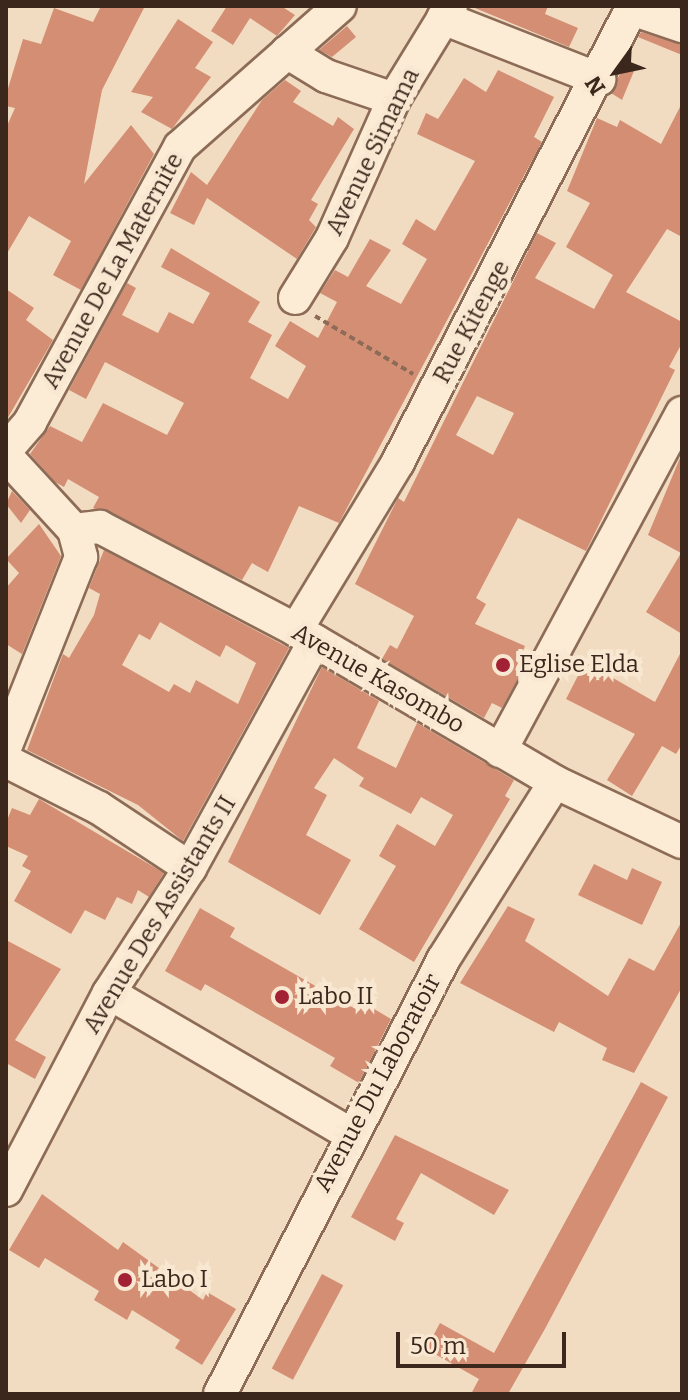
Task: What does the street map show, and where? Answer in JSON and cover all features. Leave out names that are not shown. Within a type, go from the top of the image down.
[{"type":"street","name":"Avenue De La Maternite","points":[[74,530],[6,453],[30,422],[180,147],[340,6]]},
{"type":"street","points":[[633,8],[682,26]]},
{"type":"street","name":"Rue Kitenge","points":[[305,635],[438,388],[633,8]]},
{"type":"street","points":[[447,12],[599,79]]},
{"type":"street","name":"Avenue Simama","points":[[295,298],[332,238],[394,99],[447,12]]},
{"type":"street","points":[[287,52],[326,76],[394,99]]},
{"type":"street","points":[[500,751],[682,413]]},
{"type":"street","name":"Avenue Kasombo","points":[[74,530],[100,527],[305,635],[555,782],[682,842]]},
{"type":"street","points":[[11,725],[79,577],[74,530]]},
{"type":"street","name":"Avenue Des Assistants II","points":[[6,1190],[109,993],[190,868],[305,635]]},
{"type":"street","points":[[6,761],[99,808],[190,868]]},
{"type":"street","name":"Avenue Du Laboratoir","points":[[220,1394],[349,1133],[443,960],[555,782]]},
{"type":"street","points":[[109,993],[349,1133]]},
{"type":"path","points":[[295,298],[327,327],[438,388]]},
{"type":"building","points":[[101,6],[145,6],[102,90],[84,184],[131,125],[154,154],[81,290],[53,275],[71,241],[29,216],[6,255],[6,128],[15,108],[6,106],[6,95],[23,39],[41,44],[54,8],[93,22]]},
{"type":"building","points":[[227,6],[281,6],[295,15],[277,36],[250,18],[233,45],[211,31]]},
{"type":"building","points":[[470,6],[548,6],[545,14],[578,28],[569,47]]},
{"type":"building","points":[[178,19],[213,42],[195,68],[211,77],[172,129],[141,112],[153,97],[131,92]]},
{"type":"building","points":[[347,26],[356,37],[332,57],[319,50]]},
{"type":"building","points":[[641,32],[682,44],[682,55],[638,37]]},
{"type":"building","points":[[623,67],[634,71],[622,100],[611,93]]},
{"type":"building","points":[[498,70],[554,97],[534,137],[542,142],[339,523],[299,506],[268,572],[252,563],[242,580],[93,508],[99,497],[68,479],[64,487],[55,482],[30,454],[50,426],[82,442],[103,403],[167,435],[184,403],[105,362],[86,399],[69,390],[127,283],[136,288],[122,315],[158,333],[169,312],[193,324],[210,293],[161,267],[171,248],[260,302],[248,322],[272,335],[250,378],[288,399],[306,366],[275,346],[290,321],[318,338],[337,302],[320,293],[335,270],[348,277],[370,239],[391,250],[366,286],[401,304],[427,259],[402,244],[416,219],[435,231],[475,161],[417,134],[426,113],[438,119],[464,78],[486,92]]},
{"type":"building","points":[[285,80],[301,91],[293,102],[333,126],[338,117],[354,129],[311,200],[318,204],[309,220],[316,227],[297,259],[207,198],[194,225],[170,213],[191,172],[207,185],[262,100]]},
{"type":"building","points":[[682,103],[682,237],[667,229],[626,292],[682,322],[682,343],[669,367],[675,370],[586,551],[518,518],[476,598],[486,604],[475,624],[525,646],[515,670],[521,673],[502,708],[492,703],[484,718],[382,659],[390,645],[397,649],[414,616],[355,584],[398,498],[404,502],[537,233],[556,243],[535,278],[594,309],[613,275],[566,247],[590,203],[567,191],[597,118],[617,127],[620,120],[661,144]],"holes":[[[477,396],[514,413],[493,455],[456,435]]]},
{"type":"building","points":[[6,289],[34,308],[26,320],[53,340],[6,421]]},
{"type":"building","points":[[682,453],[682,634],[646,612],[681,553],[648,535]]},
{"type":"building","points":[[12,491],[30,510],[21,523],[6,504]]},
{"type":"building","points":[[39,524],[61,556],[22,654],[6,644],[6,588],[19,573],[6,559]]},
{"type":"building","points":[[104,550],[289,648],[183,841],[138,805],[27,750],[63,654],[69,658],[94,615],[100,594],[89,588]],"holes":[[[160,622],[220,657],[226,645],[256,663],[238,704],[196,680],[190,693],[174,684],[169,692],[122,665],[139,634],[150,640]]]},
{"type":"building","points":[[682,650],[682,744],[676,754],[662,746],[632,796],[607,780],[635,734],[566,699],[585,662],[655,702]]},
{"type":"building","points":[[322,667],[379,701],[357,748],[396,768],[417,723],[514,780],[505,796],[510,799],[414,962],[359,929],[396,866],[379,856],[397,824],[435,846],[453,815],[421,797],[411,814],[359,786],[364,778],[334,758],[314,788],[327,795],[306,835],[351,860],[320,915],[228,862]]},
{"type":"building","points":[[39,799],[164,873],[149,897],[138,890],[132,904],[117,897],[105,920],[85,910],[71,934],[14,901],[31,871],[22,866],[28,856],[6,846],[6,823],[12,808],[30,815]]},
{"type":"building","points":[[594,864],[627,880],[632,868],[662,882],[642,925],[578,895]]},
{"type":"building","points":[[508,906],[535,919],[525,941],[608,996],[629,958],[654,971],[682,921],[682,987],[634,1073],[602,1060],[607,1048],[559,1022],[554,1032],[460,983]]},
{"type":"building","name":"Labo II","points":[[200,908],[235,928],[230,937],[359,1011],[364,1003],[391,1019],[359,1083],[330,1066],[335,1058],[205,984],[201,991],[165,971]]},
{"type":"building","points":[[6,940],[61,969],[15,1040],[46,1057],[35,1079],[6,1063]]},
{"type":"building","points":[[641,1082],[668,1097],[546,1327],[508,1394],[471,1394],[479,1379],[426,1349],[440,1323],[494,1353]]},
{"type":"building","points":[[395,1135],[509,1190],[494,1215],[421,1173],[396,1219],[404,1223],[395,1241],[351,1217]]},
{"type":"building","name":"Labo I","points":[[42,1194],[118,1250],[123,1242],[203,1300],[207,1292],[236,1309],[202,1365],[175,1348],[180,1340],[132,1310],[127,1320],[94,1300],[99,1291],[45,1258],[39,1268],[9,1250]]},
{"type":"building","points":[[322,1274],[343,1285],[293,1380],[272,1368]]},
{"type":"place","name":"Eglise Elda","points":[[503,665]]},
{"type":"place","name":"Labo II","points":[[282,997]]},
{"type":"place","name":"Labo I","points":[[125,1280]]}]
